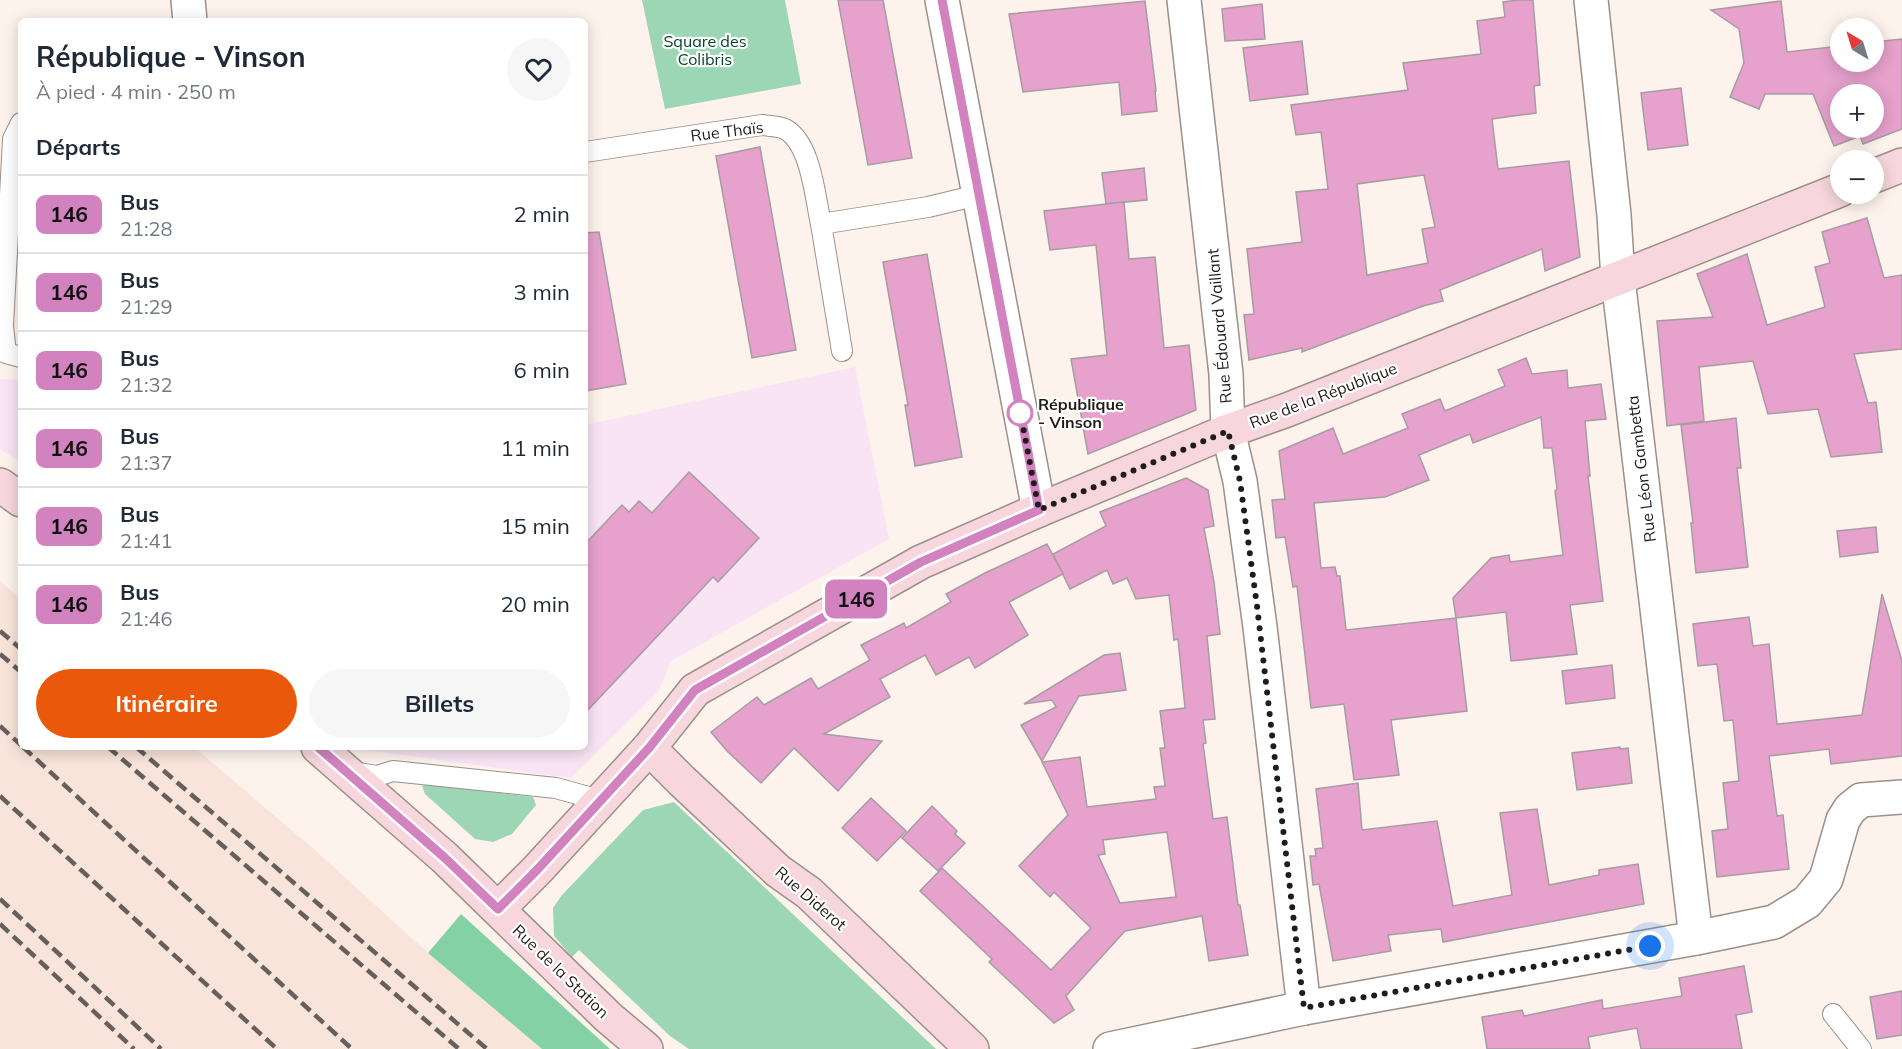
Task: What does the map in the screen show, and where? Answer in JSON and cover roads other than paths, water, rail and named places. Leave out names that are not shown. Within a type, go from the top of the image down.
[{"type":"street","points":[[188,0],[190,18]]},
{"type":"street","points":[[942,0],[1039,510]]},
{"type":"street","name":"Rue Édouard Vaillant","points":[[1184,0],[1226,374],[1228,431],[1240,481],[1260,627],[1304,1008]]},
{"type":"street","name":"Rue Léon Gambetta","points":[[1591,0],[1614,215],[1618,279],[1696,938]]},
{"type":"street","points":[[1884,172],[1902,165]]},
{"type":"street","name":"Rue de la République","points":[[498,909],[649,748],[695,690],[921,562],[1228,431],[1287,410],[1830,193]]},
{"type":"street","points":[[0,484],[18,498]]},
{"type":"street","name":"Rue Diderot","points":[[649,748],[778,871],[809,893],[972,1049]]},
{"type":"street","name":"Rue de la Station","points":[[321,750],[445,858],[608,1017],[646,1049]]},
{"type":"street","points":[[1110,1049],[1304,1008],[1696,938],[1773,922],[1807,902],[1826,879],[1843,820],[1850,809],[1861,800],[1902,797]]},
{"type":"lane","name":"Rue Thaïs","points":[[588,152],[762,125],[784,128],[800,141],[808,162],[821,224],[842,351]]},
{"type":"lane","points":[[18,129],[13,139],[3,326],[6,353],[18,356]]},
{"type":"lane","points":[[821,224],[928,207],[978,195]]},
{"type":"lane","points":[[343,771],[377,776],[393,771],[556,788],[599,800]]},
{"type":"lane","points":[[1833,1014],[1860,1049]]},
{"type":"railway","points":[[0,631],[18,646]]},
{"type":"railway","points":[[0,654],[18,669]]},
{"type":"railway","points":[[0,726],[18,742]]},
{"type":"railway","points":[[26,750],[352,1049]]},
{"type":"railway","points":[[111,750],[459,1049]]},
{"type":"railway","points":[[139,750],[487,1049]]},
{"type":"railway","points":[[0,796],[277,1049]]},
{"type":"railway","points":[[0,899],[161,1049]]},
{"type":"railway","points":[[0,924],[134,1049]]},
{"type":"place","name":"République - Vinson","points":[[1020,413]]},
{"type":"park label","name":"Square des Colibris","points":[[705,50]]}]
